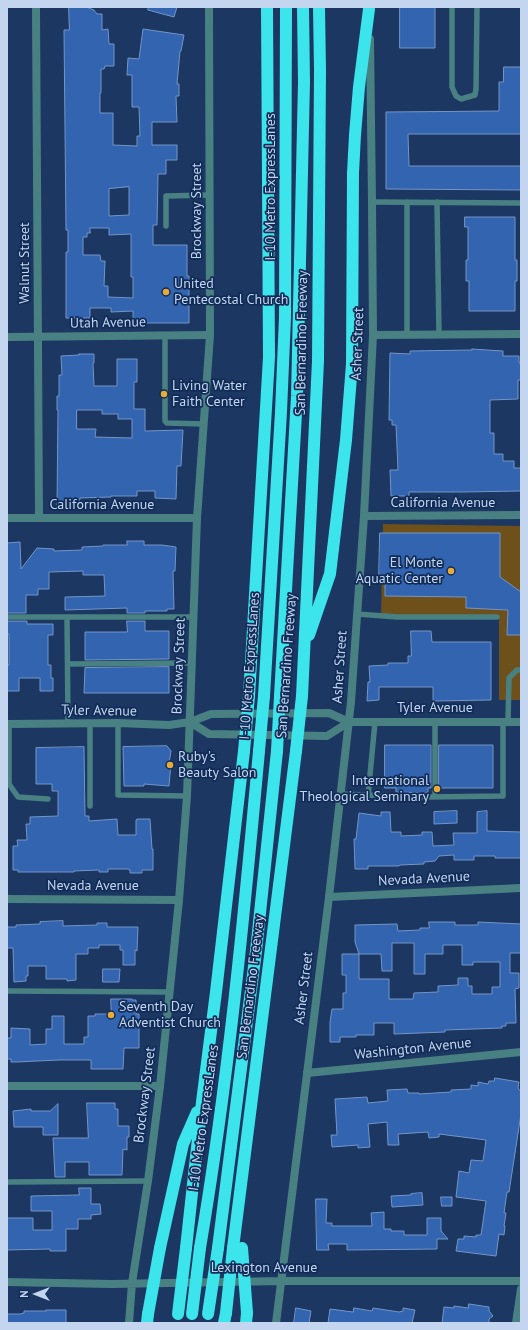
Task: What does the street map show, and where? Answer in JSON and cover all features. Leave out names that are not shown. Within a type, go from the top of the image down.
[{"type":"highway","points":[[264,7],[268,22]]},
{"type":"highway","points":[[178,1318],[244,751],[249,696],[270,357],[267,7]]},
{"type":"highway","name":"I-10 Metro ExpressLanes","points":[[191,1318],[200,1248],[214,1168],[239,960],[264,696],[281,412],[285,317],[286,7]]},
{"type":"highway","name":"I-10 Metro ExpressLanes","points":[[207,1318],[218,1248],[256,951],[276,751],[297,388],[304,82],[303,7]]},
{"type":"highway","name":"San Bernardino Freeway","points":[[225,1318],[237,1244],[302,696],[318,361],[320,78],[319,7]]},
{"type":"highway","points":[[305,649],[330,574],[346,440],[352,364],[354,135],[369,9]]},
{"type":"highway","points":[[147,1319],[160,1248],[183,1144],[202,1102]]},
{"type":"highway","points":[[237,1244],[247,1318]]},
{"type":"street","name":"Walnut Street","points":[[36,7],[39,518]]},
{"type":"street","name":"Brockway Street","points":[[129,1323],[132,1283],[148,1181],[160,1086],[179,900],[187,796],[197,518],[210,334],[209,7]]},
{"type":"street","name":"Asher Street","points":[[276,1323],[349,722],[364,516],[372,335],[372,202],[369,9]]},
{"type":"street","name":"Utah Avenue","points":[[7,337],[210,334]]},
{"type":"street","points":[[372,335],[521,334]]},
{"type":"street","name":"California Avenue","points":[[364,516],[521,515]]},
{"type":"street","name":"California Avenue","points":[[7,518],[197,518]]},
{"type":"street","name":"Tyler Avenue","points":[[8,724],[118,723],[169,725],[190,722],[211,714],[329,713],[349,722],[521,722]]},
{"type":"street","points":[[190,722],[209,734],[327,736],[349,722]]},
{"type":"street","name":"Nevada Avenue","points":[[328,897],[521,888]]},
{"type":"street","name":"Nevada Avenue","points":[[7,899],[179,900]]},
{"type":"street","name":"Washington Avenue","points":[[307,1073],[521,1052]]},
{"type":"street","points":[[7,1086],[160,1086]]},
{"type":"street","name":"Lexington Avenue","points":[[7,1282],[111,1284],[282,1281],[521,1281]]},
{"type":"street","points":[[518,1322],[521,1289]]},
{"type":"lane","points":[[452,7],[452,87],[456,96],[462,99],[475,95],[476,89],[477,7]]},
{"type":"lane","points":[[166,226],[166,196],[209,195]]},
{"type":"lane","points":[[372,202],[521,203]]},
{"type":"lane","points":[[407,202],[407,335]]},
{"type":"lane","points":[[437,202],[439,335]]},
{"type":"lane","points":[[165,335],[165,421],[167,423],[204,424]]},
{"type":"lane","points":[[357,614],[397,616],[497,616]]},
{"type":"lane","points":[[7,617],[194,616]]},
{"type":"lane","points":[[67,617],[68,723]]},
{"type":"lane","points":[[68,664],[192,663]]},
{"type":"lane","points":[[340,794],[435,797],[503,796],[505,721],[509,678],[517,670],[521,670]]},
{"type":"lane","points":[[435,721],[435,797]]},
{"type":"lane","points":[[368,796],[375,722]]},
{"type":"lane","points":[[90,723],[90,806]]},
{"type":"lane","points":[[118,723],[118,796],[187,796]]},
{"type":"lane","points":[[8,724],[9,784],[18,797],[48,799]]},
{"type":"lane","points":[[7,991],[170,992]]},
{"type":"lane","points":[[7,1182],[148,1181]]},
{"type":"shaded area","name":"El Monte Aquatic Center","points":[[383,524],[521,526],[521,700],[499,700],[499,616],[381,616]]},
{"type":"building","points":[[69,7],[86,7],[94,10],[97,14],[102,14],[102,30],[108,29],[109,44],[114,44],[114,66],[105,66],[104,69],[101,69],[100,93],[100,113],[113,113],[113,145],[137,146],[137,136],[140,136],[139,107],[132,107],[132,75],[127,75],[128,58],[139,59],[143,29],[184,35],[180,51],[177,84],[179,84],[179,96],[176,96],[177,122],[152,122],[152,145],[177,145],[177,160],[166,160],[166,174],[158,174],[157,225],[153,225],[153,245],[187,245],[187,276],[189,276],[189,323],[133,323],[133,311],[111,312],[111,308],[90,308],[90,318],[66,318],[66,252],[68,252],[68,230],[66,230],[64,30],[69,30]],"holes":[[[129,187],[129,215],[109,216],[109,189]],[[90,228],[109,228],[109,235],[131,234],[131,277],[133,277],[133,298],[108,297],[108,286],[104,286],[105,261],[101,261],[100,255],[83,255],[83,237],[87,237],[87,233],[90,233]]]},
{"type":"building","points":[[149,7],[177,7],[174,17],[148,10]]},
{"type":"building","points":[[400,7],[435,7],[435,48],[400,48]]},
{"type":"building","points":[[504,67],[521,67],[521,134],[408,134],[409,166],[521,166],[521,190],[386,189],[386,112],[499,111],[499,82],[503,82]]},
{"type":"building","points":[[465,217],[515,217],[515,260],[517,260],[517,281],[515,281],[515,311],[469,311],[469,281],[466,281],[466,260],[468,260],[468,227],[465,227]]},
{"type":"building","points":[[472,349],[503,351],[503,356],[519,356],[519,363],[521,363],[521,380],[518,380],[518,399],[490,400],[490,433],[494,433],[494,454],[503,454],[503,461],[514,461],[514,468],[521,468],[521,491],[409,492],[409,496],[391,496],[390,470],[398,470],[396,425],[392,425],[392,420],[389,420],[390,353],[410,354],[410,351]]},
{"type":"building","points":[[94,354],[94,386],[117,386],[117,359],[137,359],[137,382],[134,382],[134,409],[145,409],[145,431],[183,430],[181,466],[177,466],[176,499],[155,498],[155,491],[137,491],[137,496],[80,498],[79,505],[57,505],[57,396],[59,396],[59,375],[62,375],[61,356]],"holes":[[[77,410],[102,410],[102,414],[118,414],[118,419],[132,419],[132,438],[95,437],[96,429],[77,429]]]},
{"type":"building","name":"El Monte Aquatic Center","points":[[380,533],[500,533],[500,577],[521,592],[521,635],[507,635],[508,610],[466,608],[466,597],[385,596],[385,580],[379,580]]},
{"type":"building","points":[[127,541],[144,541],[144,545],[176,547],[175,571],[173,571],[174,609],[167,609],[167,611],[145,611],[145,613],[127,613],[127,608],[65,610],[65,597],[105,596],[104,575],[83,575],[83,571],[49,572],[49,589],[38,589],[38,595],[26,595],[26,613],[7,613],[7,543],[20,542],[21,569],[37,548],[54,549],[54,551],[82,550],[82,547],[127,545]]},
{"type":"building","points":[[7,621],[27,621],[27,624],[53,624],[53,635],[48,635],[48,665],[51,665],[53,691],[40,691],[40,678],[19,678],[19,691],[7,691],[9,634],[7,634]]},
{"type":"building","points":[[127,621],[145,621],[145,631],[169,631],[169,659],[85,660],[85,632],[127,632]]},
{"type":"building","points":[[411,631],[431,631],[432,642],[491,642],[491,700],[433,701],[433,687],[379,687],[379,700],[367,701],[368,682],[370,682],[369,666],[388,665],[388,663],[408,663],[408,656],[411,656]]},
{"type":"building","points":[[169,667],[169,693],[84,693],[85,668]]},
{"type":"building","points":[[385,745],[431,745],[431,788],[428,788],[428,793],[396,792],[396,788],[385,788]]},
{"type":"building","points":[[439,745],[493,745],[493,788],[439,788]]},
{"type":"building","points":[[167,746],[171,751],[169,763],[171,763],[169,786],[144,784],[144,786],[124,786],[123,747]]},
{"type":"building","points":[[84,747],[85,816],[89,816],[89,821],[117,819],[118,835],[136,835],[136,820],[150,819],[153,849],[153,870],[142,870],[142,873],[130,873],[130,870],[128,869],[108,869],[108,872],[99,872],[99,870],[74,872],[18,872],[18,870],[13,870],[13,846],[18,846],[17,840],[27,840],[26,824],[30,824],[30,817],[58,816],[58,791],[52,791],[52,784],[36,784],[36,748]]},
{"type":"building","points":[[457,811],[457,823],[434,824],[434,812]]},
{"type":"building","points":[[487,811],[487,831],[521,832],[521,858],[474,856],[474,860],[454,860],[454,855],[439,856],[435,861],[424,862],[424,864],[368,866],[368,869],[355,869],[354,839],[356,839],[359,813],[381,816],[381,812],[390,812],[391,832],[401,832],[401,836],[422,835],[422,832],[432,832],[433,846],[454,845],[453,833],[477,833],[477,812]]},
{"type":"building","points":[[63,921],[63,926],[97,925],[97,923],[107,923],[107,927],[138,927],[135,965],[123,965],[123,950],[120,950],[120,945],[99,945],[99,948],[88,948],[88,954],[76,954],[76,980],[67,981],[67,979],[46,979],[46,966],[28,966],[28,976],[26,976],[26,981],[14,982],[13,948],[7,948],[7,927],[40,924],[40,922]]},
{"type":"building","points":[[429,922],[455,922],[455,925],[478,925],[478,922],[521,924],[521,953],[510,953],[510,973],[519,973],[519,988],[515,989],[516,1023],[506,1023],[506,1026],[502,1026],[502,1028],[394,1034],[394,1023],[374,1023],[374,1035],[340,1037],[340,1042],[330,1042],[330,1022],[332,1009],[343,1009],[343,993],[346,993],[346,975],[342,975],[342,954],[359,954],[355,942],[355,925],[397,924],[398,931],[429,928]],"holes":[[[392,943],[414,943],[414,974],[425,974],[425,954],[443,954],[443,945],[462,945],[462,965],[473,965],[473,962],[500,962],[500,987],[492,987],[492,994],[472,994],[472,986],[468,986],[468,978],[458,978],[458,985],[438,986],[438,992],[414,993],[413,999],[389,999],[389,979],[359,979],[359,954],[381,954],[382,971],[392,971]]]},
{"type":"building","points":[[103,969],[120,969],[119,982],[103,982]]},
{"type":"building","points":[[111,999],[136,1000],[136,1014],[139,1014],[139,1048],[124,1048],[123,1069],[91,1069],[91,1060],[11,1062],[11,1059],[7,1059],[7,1038],[11,1038],[11,1028],[30,1029],[30,1045],[46,1044],[46,1029],[52,1029],[52,1016],[64,1016],[64,1044],[84,1044],[84,1037],[88,1037],[88,1016],[95,1016],[95,1014],[111,1014]]},
{"type":"building","points":[[495,1078],[519,1082],[518,1088],[521,1092],[521,1114],[509,1192],[507,1192],[504,1213],[506,1213],[504,1235],[499,1234],[496,1256],[456,1251],[458,1239],[464,1239],[464,1236],[476,1237],[476,1235],[481,1235],[486,1201],[456,1197],[459,1171],[469,1173],[471,1160],[483,1161],[486,1140],[439,1134],[439,1137],[429,1138],[428,1132],[398,1134],[399,1145],[388,1145],[387,1122],[368,1124],[370,1147],[358,1148],[358,1145],[332,1147],[331,1135],[337,1135],[335,1099],[367,1097],[368,1103],[388,1101],[387,1090],[407,1089],[408,1093],[419,1094],[451,1092],[451,1090],[471,1089],[471,1085],[478,1086],[478,1082],[488,1084],[489,1081],[494,1081]]},
{"type":"building","points":[[87,1103],[115,1103],[115,1109],[118,1109],[118,1126],[129,1126],[127,1150],[123,1149],[122,1175],[89,1175],[89,1162],[65,1162],[65,1177],[55,1177],[53,1138],[88,1138]]},
{"type":"building","points":[[58,1104],[58,1135],[43,1135],[43,1127],[14,1127],[13,1111],[31,1109],[31,1111],[50,1111]]},
{"type":"building","points":[[79,1188],[91,1188],[91,1204],[100,1204],[101,1214],[91,1215],[91,1219],[78,1219],[78,1229],[66,1229],[66,1251],[50,1251],[50,1249],[7,1250],[7,1218],[33,1218],[33,1230],[52,1230],[52,1211],[31,1211],[31,1196],[79,1195]]},
{"type":"building","points":[[422,1193],[423,1205],[392,1207],[391,1196]]},
{"type":"building","points":[[441,1197],[452,1197],[452,1206],[442,1206]]},
{"type":"building","points":[[316,1199],[327,1199],[326,1223],[332,1223],[332,1226],[372,1226],[371,1213],[384,1212],[384,1229],[391,1229],[391,1231],[404,1231],[404,1235],[427,1235],[427,1218],[441,1218],[441,1231],[448,1239],[437,1239],[437,1249],[347,1250],[347,1244],[328,1244],[329,1250],[317,1250]]},
{"type":"building","points":[[469,1304],[489,1307],[489,1311],[493,1316],[489,1319],[489,1323],[442,1323],[444,1307],[454,1308],[454,1306],[468,1308]]},
{"type":"building","points":[[296,1308],[311,1311],[309,1323],[294,1323]]},
{"type":"building","points":[[354,1308],[372,1311],[373,1308],[399,1312],[403,1311],[403,1308],[415,1310],[412,1323],[328,1323],[330,1309],[353,1312]]},
{"type":"building","points":[[66,1310],[66,1323],[7,1323],[7,1314],[20,1314],[24,1313],[24,1311]]},
{"type":"place","name":"United Pentecostal Church","points":[[166,292]]},
{"type":"place","name":"Living Water Faith Center","points":[[164,394]]},
{"type":"place","name":"El Monte Aquatic Center","points":[[451,571]]},
{"type":"place","name":"Ruby's Beauty Salon","points":[[170,765]]},
{"type":"place","name":"International Theological Seminary","points":[[437,789]]},
{"type":"place","name":"Seventh Day Adventist Church","points":[[111,1015]]}]
